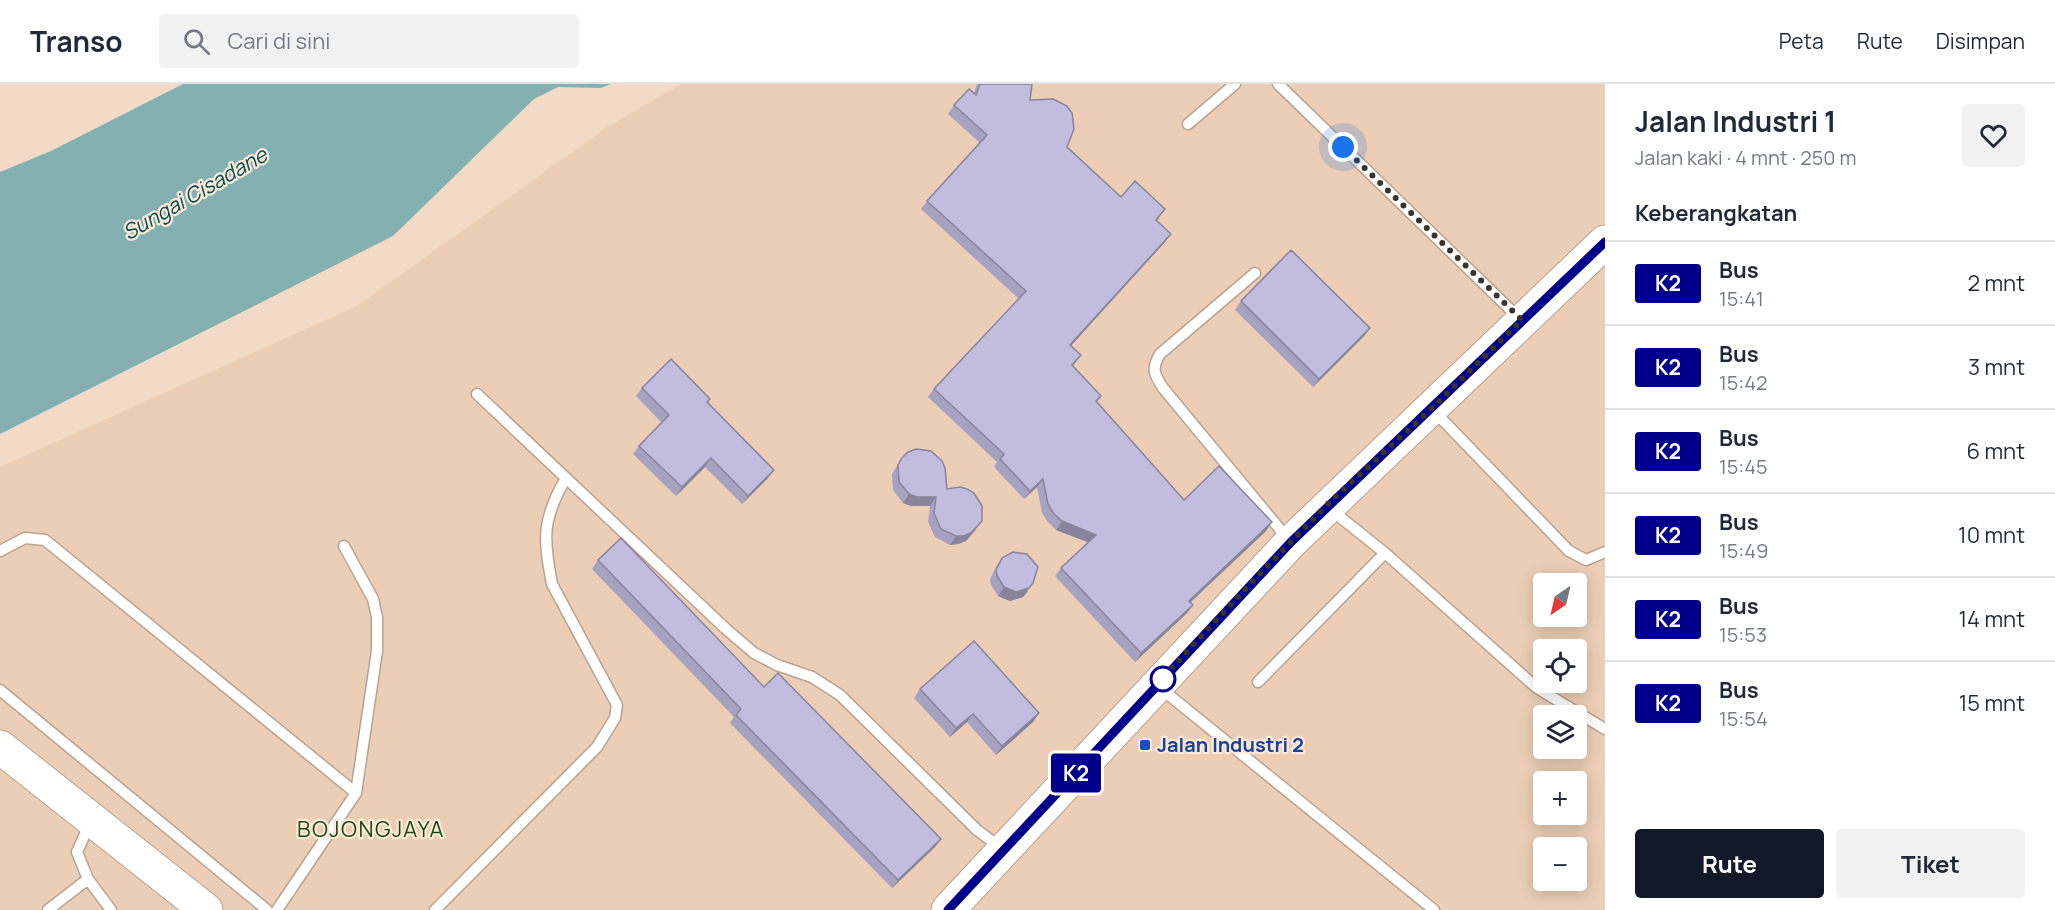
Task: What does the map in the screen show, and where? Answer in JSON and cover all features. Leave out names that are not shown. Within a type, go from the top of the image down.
[{"type":"main road","points":[[948,910],[1156,685],[1329,503],[1605,242]]},
{"type":"main road","points":[[0,747],[206,910]]},
{"type":"lane","points":[[1216,84],[1224,93]]},
{"type":"lane","points":[[1188,124],[1235,84]]},
{"type":"lane","points":[[1278,84],[1522,320]]},
{"type":"lane","points":[[1255,273],[1161,354],[1154,363],[1154,369],[1163,388],[1291,542]]},
{"type":"lane","points":[[477,394],[726,629],[754,653],[777,665],[812,677],[840,694],[978,830],[1004,850]]},
{"type":"lane","points":[[1432,408],[1569,551],[1586,560],[1605,552]]},
{"type":"lane","points":[[435,910],[597,747],[609,732],[615,718],[617,705],[552,584],[548,563],[546,521],[552,501],[566,478]]},
{"type":"lane","points":[[1329,503],[1340,517],[1385,553],[1537,688],[1605,729]]},
{"type":"lane","points":[[0,551],[25,538],[45,540],[356,793]]},
{"type":"lane","points":[[277,910],[356,793],[377,651],[377,617],[374,599],[344,546]]},
{"type":"lane","points":[[1258,681],[1385,553]]},
{"type":"lane","points":[[1156,685],[1434,910]]},
{"type":"lane","points":[[0,690],[267,910]]},
{"type":"lane","points":[[92,820],[77,852],[88,879],[111,910]]},
{"type":"lane","points":[[48,910],[88,879]]},
{"type":"shaded area","points":[[681,84],[1605,84],[1605,910],[0,910],[0,467],[357,306],[606,128]]},
{"type":"water","name":"Sungai Cisadane","points":[[183,84],[611,84],[601,88],[558,87],[534,99],[393,236],[0,434],[0,172],[51,151]]},
{"type":"building","points":[[980,84],[1032,84],[1030,100],[1053,99],[1067,106],[1072,113],[1074,129],[1067,147],[1121,197],[1135,181],[1165,209],[1156,220],[1171,234],[1070,345],[1081,355],[1072,365],[1101,396],[1096,401],[1184,500],[1219,466],[1272,522],[1189,601],[1193,605],[1141,653],[1061,568],[1096,535],[1062,521],[1054,514],[1048,504],[1043,479],[1030,491],[1000,459],[1004,454],[934,389],[1026,291],[927,201],[987,135],[954,105],[969,89],[976,95]]},
{"type":"building","points":[[1291,250],[1370,328],[1319,379],[1241,301]]},
{"type":"building","points":[[671,359],[710,399],[707,402],[774,470],[748,496],[711,458],[682,487],[639,446],[669,415],[642,388]]},
{"type":"building","points":[[916,449],[931,451],[942,461],[947,489],[960,487],[974,493],[982,506],[982,521],[972,532],[964,536],[956,536],[941,529],[934,513],[936,497],[917,497],[909,494],[899,482],[898,465],[908,452]]},
{"type":"building","points":[[621,538],[764,687],[778,673],[941,839],[898,880],[736,715],[741,709],[598,560]]},
{"type":"building","points":[[1013,552],[1027,554],[1038,567],[1029,588],[1016,592],[1004,587],[996,570],[1002,558]]},
{"type":"building","points":[[974,641],[1039,713],[1002,746],[973,714],[956,728],[920,689]]},
{"type":"bus line","name":"K2","points":[[948,910],[1251,583],[1329,503],[1605,242]]},
{"type":"place","name":"Jalan Industri 2","points":[[1145,745]]},
{"type":"district","name":"BOJONGJAYA","points":[[371,829]]},
{"type":"route","points":[[1163,679],[1156,685],[1329,503],[1432,408],[1522,320],[1343,147]]}]
